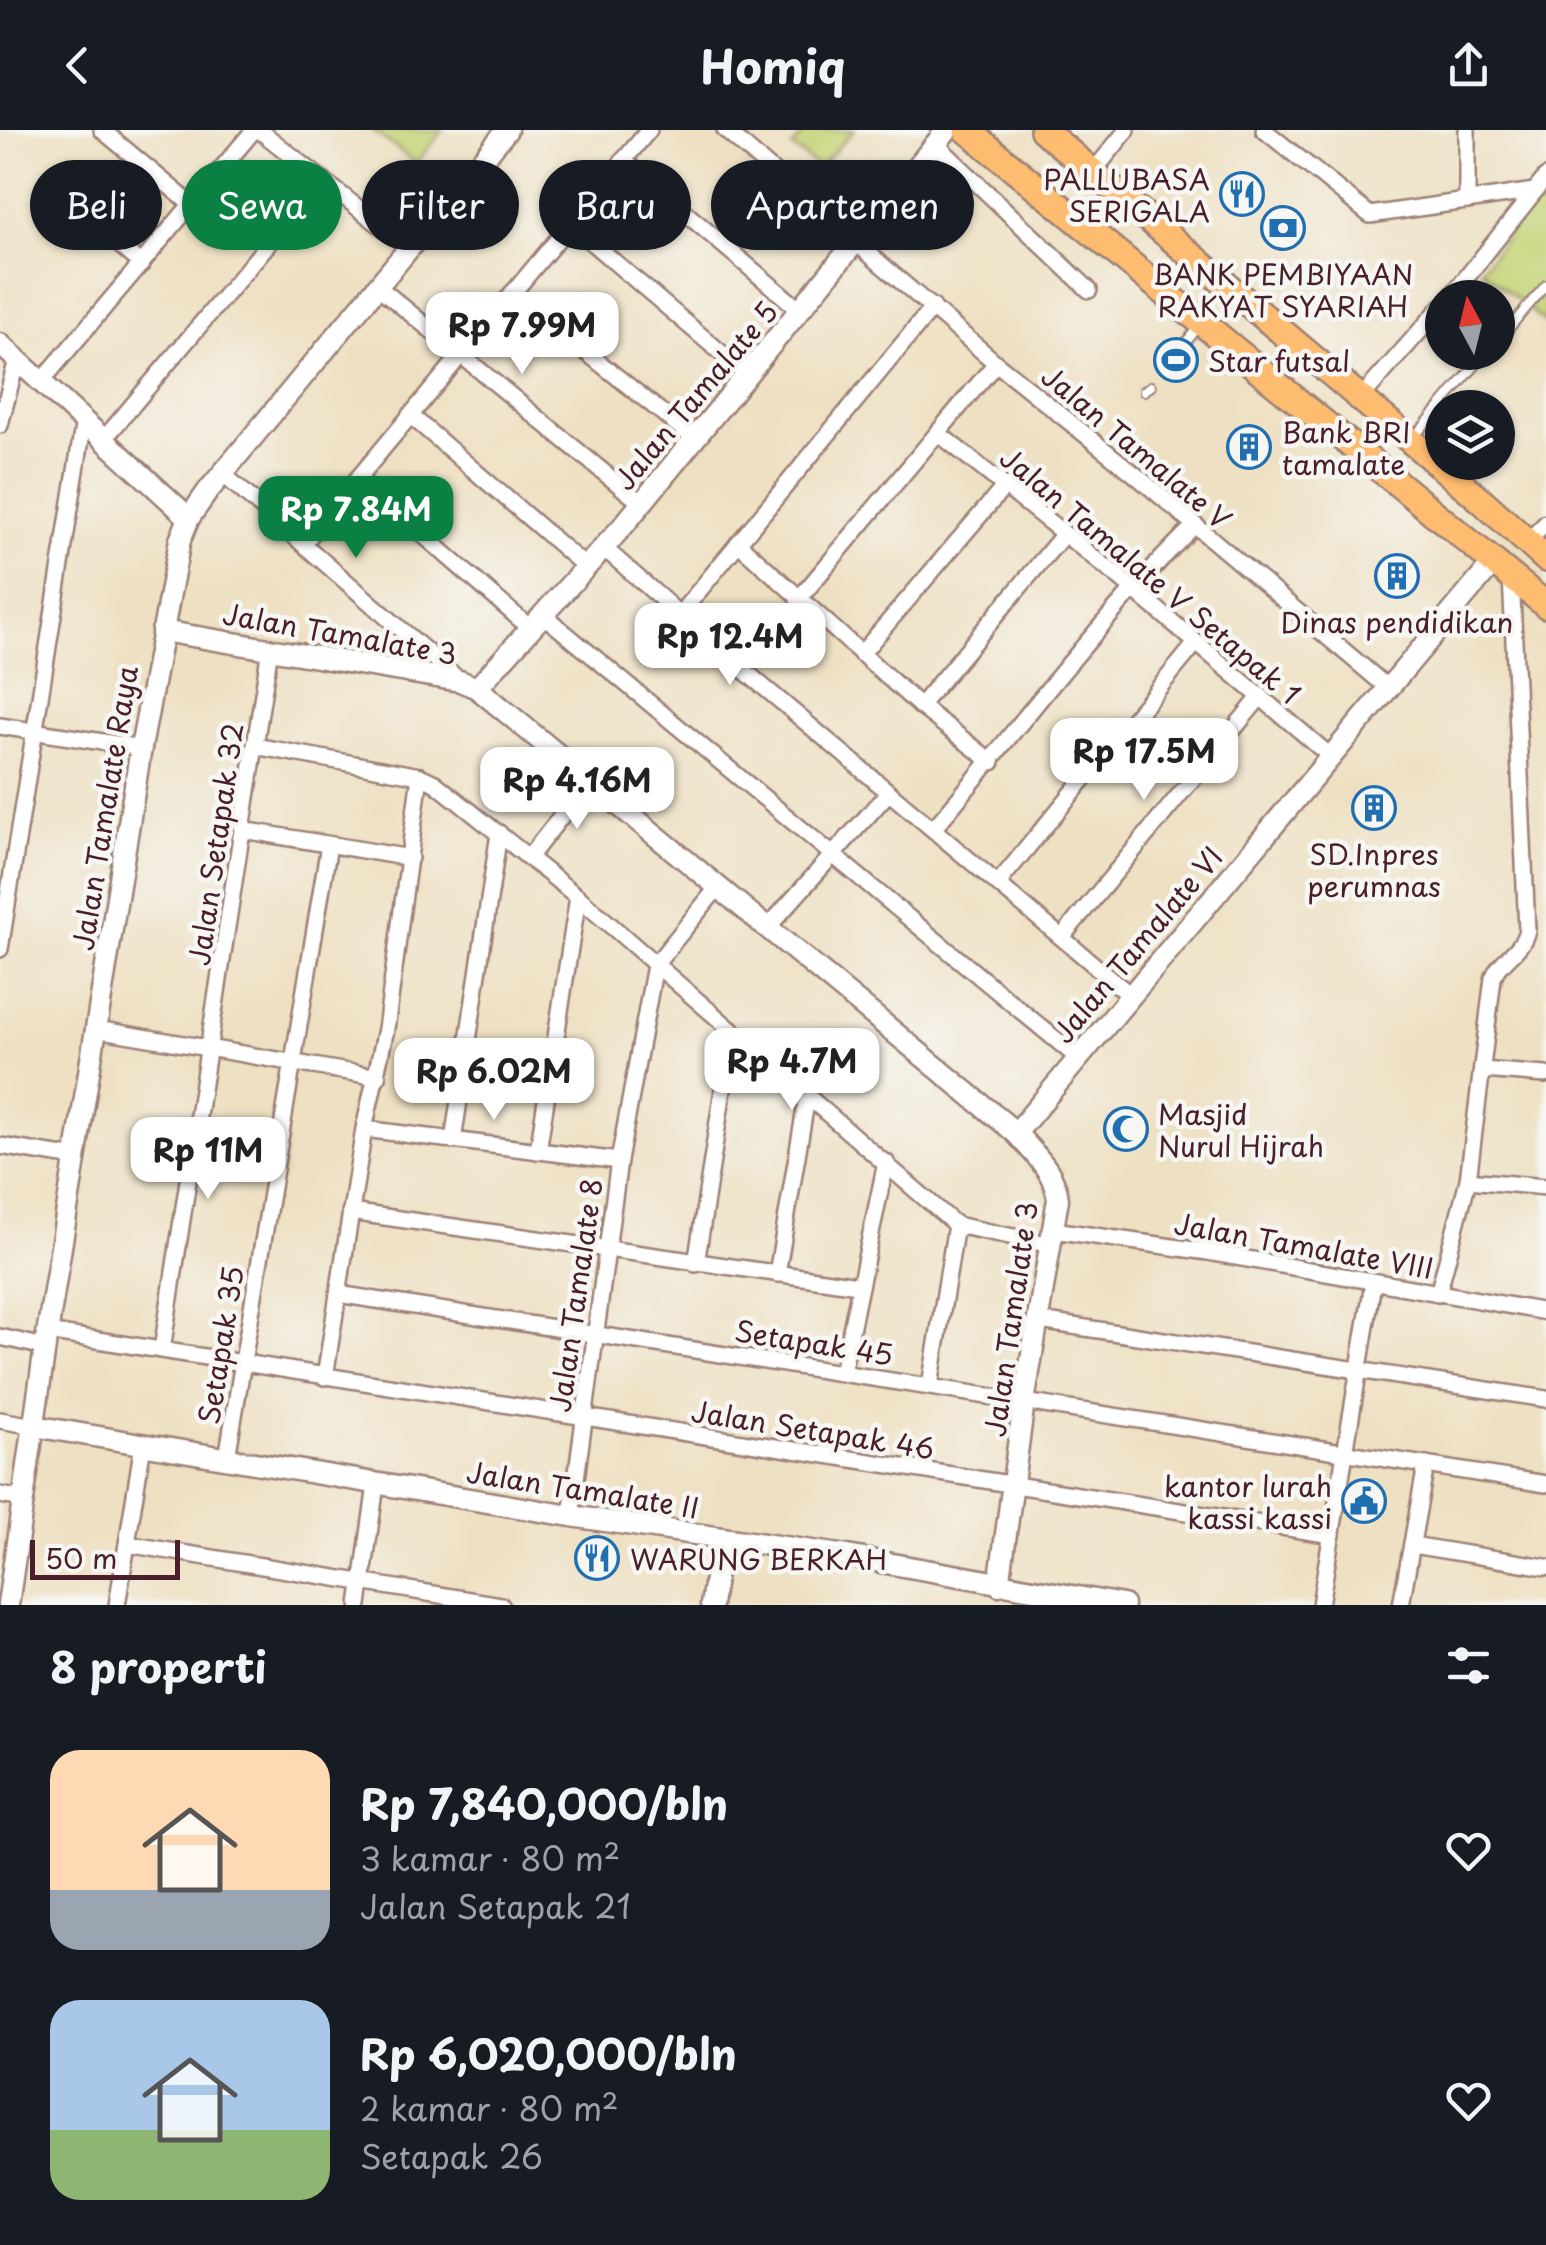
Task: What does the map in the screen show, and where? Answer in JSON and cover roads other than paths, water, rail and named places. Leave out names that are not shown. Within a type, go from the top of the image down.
[{"type":"main road","points":[[967,130],[1546,605]]},
{"type":"main road","points":[[1044,130],[1536,550]]},
{"type":"main road","points":[[1166,291],[1191,254]]},
{"type":"street","points":[[102,130],[182,197]]},
{"type":"street","points":[[231,160],[257,130],[295,160]]},
{"type":"street","name":"Jalan Tamalate Raya","points":[[482,160],[507,130]]},
{"type":"street","points":[[623,160],[649,130]]},
{"type":"street","name":"Jalan Tamalate V","points":[[726,130],[762,160]]},
{"type":"street","points":[[1093,172],[1127,130]]},
{"type":"street","points":[[1264,130],[1366,213],[1380,230]]},
{"type":"street","points":[[1467,130],[1468,201]]},
{"type":"street","points":[[942,137],[1089,290]]},
{"type":"street","name":"Jalan Tamalate 5","points":[[923,160],[942,137]]},
{"type":"street","points":[[1464,280],[1546,177]]},
{"type":"street","points":[[1366,213],[1535,191]]},
{"type":"street","points":[[342,197],[362,212]]},
{"type":"street","points":[[42,382],[182,217]]},
{"type":"street","points":[[691,218],[801,312]]},
{"type":"street","points":[[125,250],[142,264]]},
{"type":"street","points":[[105,438],[263,250]]},
{"type":"street","name":"Jalan Tamalate Raya","points":[[6,1599],[141,748],[174,564],[188,518],[407,250]]},
{"type":"street","points":[[302,544],[548,250]]},
{"type":"street","points":[[601,250],[747,374]]},
{"type":"street","name":"Jalan Tamalate 5","points":[[468,685],[587,568],[851,250]]},
{"type":"street","name":"Jalan Tamalate V","points":[[868,250],[996,363],[1388,688]]},
{"type":"street","points":[[376,286],[641,503]]},
{"type":"street","points":[[512,293],[695,438]]},
{"type":"street","points":[[679,615],[933,307]]},
{"type":"street","points":[[1360,400],[1425,325]]},
{"type":"street","points":[[0,344],[188,518]]},
{"type":"street","points":[[0,426],[17,359]]},
{"type":"street","points":[[798,600],[996,363]]},
{"type":"street","points":[[410,415],[587,568]]},
{"type":"street","points":[[0,949],[84,420]]},
{"type":"street","name":"Jalan Tamalate V Setapak 1","points":[[938,432],[1132,588],[1330,756]]},
{"type":"street","points":[[223,474],[468,685]]},
{"type":"street","points":[[358,478],[830,854],[1078,1058]]},
{"type":"street","points":[[861,654],[1005,486]]},
{"type":"street","points":[[1536,550],[1546,523]]},
{"type":"street","points":[[934,828],[1132,588],[1194,526]]},
{"type":"street","points":[[920,706],[1064,534]]},
{"type":"street","points":[[738,543],[920,706],[992,762]]},
{"type":"street","points":[[604,548],[1132,996]]},
{"type":"street","points":[[1438,1294],[1468,1180],[1493,978],[1498,966],[1524,944],[1527,930],[1503,568]]},
{"type":"street","name":"Jalan Tamalate VI","points":[[1016,1133],[1388,688],[1503,568]]},
{"type":"street","name":"Jalan Tamalate 3","points":[[162,631],[468,685],[769,926],[1016,1133],[1056,1183],[1058,1199],[999,1585]]},
{"type":"street","points":[[999,882],[1196,643]]},
{"type":"street","name":"Jalan Setapak 32","points":[[162,1350],[270,648]]},
{"type":"street","points":[[1062,937],[1261,696]]},
{"type":"street","points":[[0,726],[141,748]]},
{"type":"street","points":[[255,746],[420,776],[435,783],[578,897],[956,1225],[930,1386]]},
{"type":"street","points":[[326,1377],[364,1129],[378,1076],[420,776]]},
{"type":"street","points":[[529,857],[590,780]]},
{"type":"street","points":[[769,926],[889,792]]},
{"type":"street","points":[[242,830],[410,858]]},
{"type":"street","points":[[453,1140],[500,833]]},
{"type":"street","name":"Setapak 35","points":[[227,1458],[329,845]]},
{"type":"street","points":[[655,965],[718,887]]},
{"type":"street","points":[[538,1151],[578,897]]},
{"type":"street","name":"Jalan Tamalate 8","points":[[571,1516],[620,1161],[655,965]]},
{"type":"street","points":[[96,1029],[378,1076]]},
{"type":"street","points":[[696,1264],[732,1032]]},
{"type":"street","points":[[1482,1070],[1546,1075]]},
{"type":"street","points":[[777,1274],[807,1097]]},
{"type":"street","points":[[364,1129],[620,1161]]},
{"type":"street","points":[[0,1146],[76,1158]]},
{"type":"street","points":[[842,1372],[886,1162]]},
{"type":"street","points":[[1468,1180],[1546,1187]]},
{"type":"street","points":[[350,1212],[858,1285]]},
{"type":"street","name":"Jalan Tamalate VIII","points":[[956,1225],[1208,1252],[1546,1312]]},
{"type":"street","points":[[1320,1605],[1373,1284]]},
{"type":"street","name":"Setapak 45","points":[[338,1294],[1546,1484]]},
{"type":"street","points":[[1040,1321],[1546,1399]]},
{"type":"street","name":"Jalan Setapak 46","points":[[0,1338],[162,1350],[1332,1535]]},
{"type":"street","points":[[0,1420],[34,1426]]},
{"type":"street","name":"Jalan Tamalate II","points":[[34,1426],[376,1485],[847,1556],[1123,1605]]},
{"type":"street","points":[[118,1605],[143,1444]]},
{"type":"street","points":[[1400,1605],[1426,1465]]},
{"type":"street","points":[[359,1605],[376,1485]]},
{"type":"street","points":[[0,1495],[24,1499]]},
{"type":"street","points":[[711,1605],[722,1538]]},
{"type":"street","points":[[127,1544],[362,1582],[453,1601],[501,1605]]},
{"type":"street","points":[[1412,1545],[1546,1567]]},
{"type":"lane","points":[[1515,321],[1546,285]]},
{"type":"lane","points":[[1183,346],[1202,322]]},
{"type":"lane","points":[[1410,442],[1472,370]]},
{"type":"place","name":"PALLUBASA SERIGALA","points":[[1242,194]]},
{"type":"place","name":"BANK PEMBIYAAN RAKYAT SYARIAH","points":[[1283,228]]},
{"type":"place","name":"Star futsal","points":[[1176,360]]},
{"type":"place","name":"Bank BRI tamalate","points":[[1249,447]]},
{"type":"place","name":"Dinas pendidikan","points":[[1397,576]]},
{"type":"place","name":"SD.Inpres perumnas","points":[[1374,808]]},
{"type":"place","name":"Masjid Nurul Hijrah","points":[[1126,1129]]},
{"type":"place","name":"kantor lurah kassi kassi","points":[[1364,1501]]},
{"type":"place","name":"WARUNG BERKAH","points":[[597,1558]]}]
